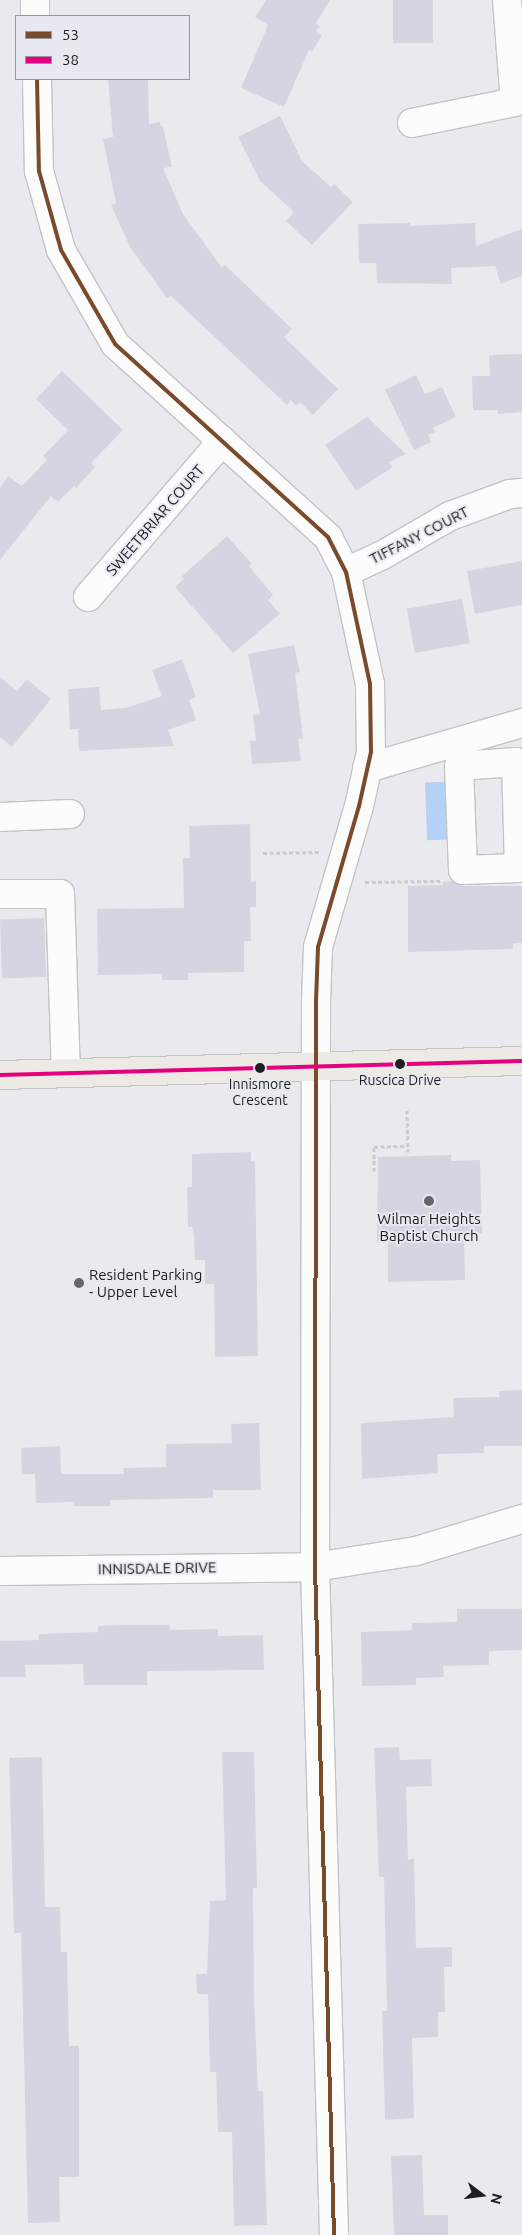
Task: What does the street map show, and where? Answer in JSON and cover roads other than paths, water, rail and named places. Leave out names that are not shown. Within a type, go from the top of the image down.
[{"type":"main road","points":[[0,1076],[316,1065],[522,1061]]},
{"type":"street","points":[[35,0],[35,15]]},
{"type":"street","points":[[412,123],[515,102],[507,0]]},
{"type":"street","points":[[37,80],[39,171],[62,250],[115,344],[328,537],[346,572],[370,684],[370,752],[367,768],[318,947],[315,1567],[334,2235]]},
{"type":"street","name":"SWEETBRIAR COURT","points":[[88,597],[222,441]]},
{"type":"street","name":"TIFFANY COURT","points":[[346,572],[381,556],[450,516],[510,494],[522,493]]},
{"type":"street","points":[[367,768],[518,724],[516,762],[519,868],[463,870],[459,766],[516,762]]},
{"type":"street","points":[[0,818],[70,814]]},
{"type":"street","points":[[0,894],[60,894],[66,995],[66,1073]]},
{"type":"street","name":"INNISDALE DRIVE","points":[[0,1571],[315,1567],[416,1551],[522,1519]]},
{"type":"water","points":[[465,781],[467,839],[427,840],[425,782]]},
{"type":"place","name":"Ruscica Drive","points":[[400,1064]]},
{"type":"place","name":"Innismore Crescent","points":[[260,1068]]},
{"type":"place","name":"Wilmar Heights Baptist Church","points":[[429,1201]]},
{"type":"place","name":"Resident Parking - Upper Level","points":[[79,1283]]}]
